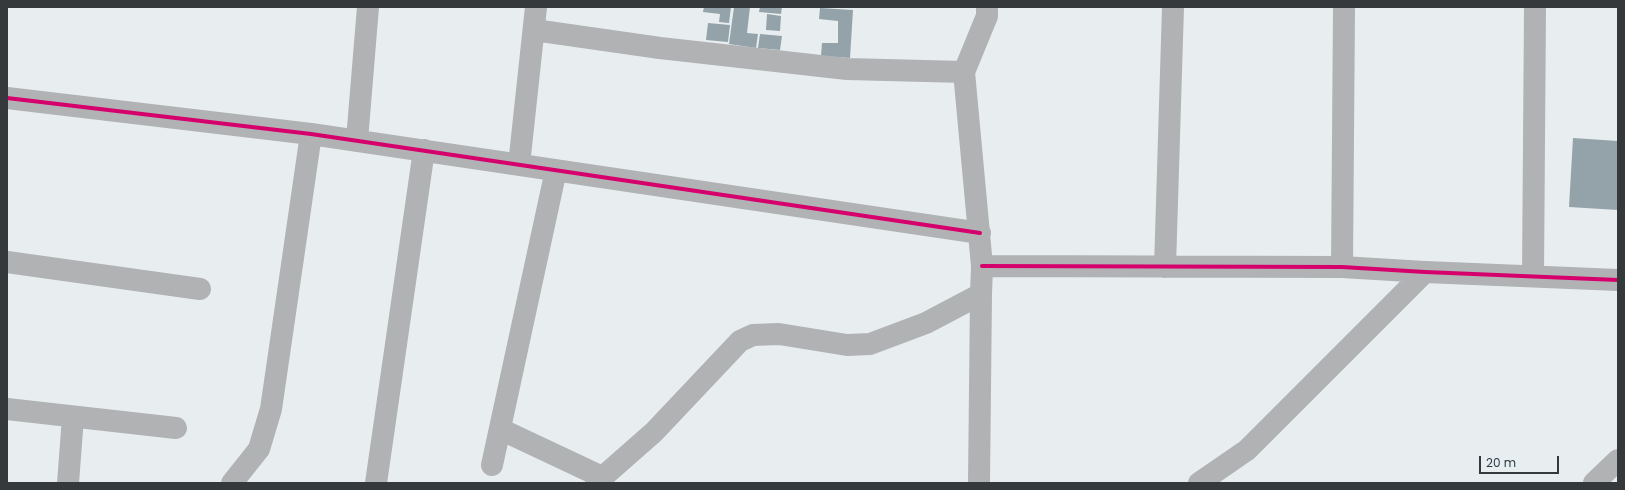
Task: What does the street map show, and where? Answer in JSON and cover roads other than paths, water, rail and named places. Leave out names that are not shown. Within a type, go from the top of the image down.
[{"type":"street","points":[[357,140],[368,7]]},
{"type":"street","points":[[519,164],[536,7]]},
{"type":"street","points":[[979,483],[980,294],[982,266],[964,72],[987,16],[987,7]]},
{"type":"street","points":[[1165,267],[1173,7]]},
{"type":"street","points":[[1342,267],[1344,7]]},
{"type":"street","points":[[1534,276],[1535,7]]},
{"type":"street","points":[[534,30],[660,48],[847,69],[964,72]]},
{"type":"street","points":[[7,98],[357,140],[980,233]]},
{"type":"street","points":[[232,483],[259,449],[271,409],[311,134]]},
{"type":"street","points":[[376,483],[424,150]]},
{"type":"street","points":[[492,464],[556,170]]},
{"type":"street","points":[[7,262],[200,289]]},
{"type":"street","points":[[982,266],[1342,267],[1618,280]]},
{"type":"street","points":[[1199,483],[1247,450],[1425,272]]},
{"type":"street","points":[[500,429],[599,480],[654,432],[740,341],[753,334],[779,334],[847,345],[870,344],[926,323],[980,294]]},
{"type":"street","points":[[7,409],[176,428]]},
{"type":"street","points":[[68,483],[73,417]]},
{"type":"street","points":[[1594,483],[1618,460]]}]
